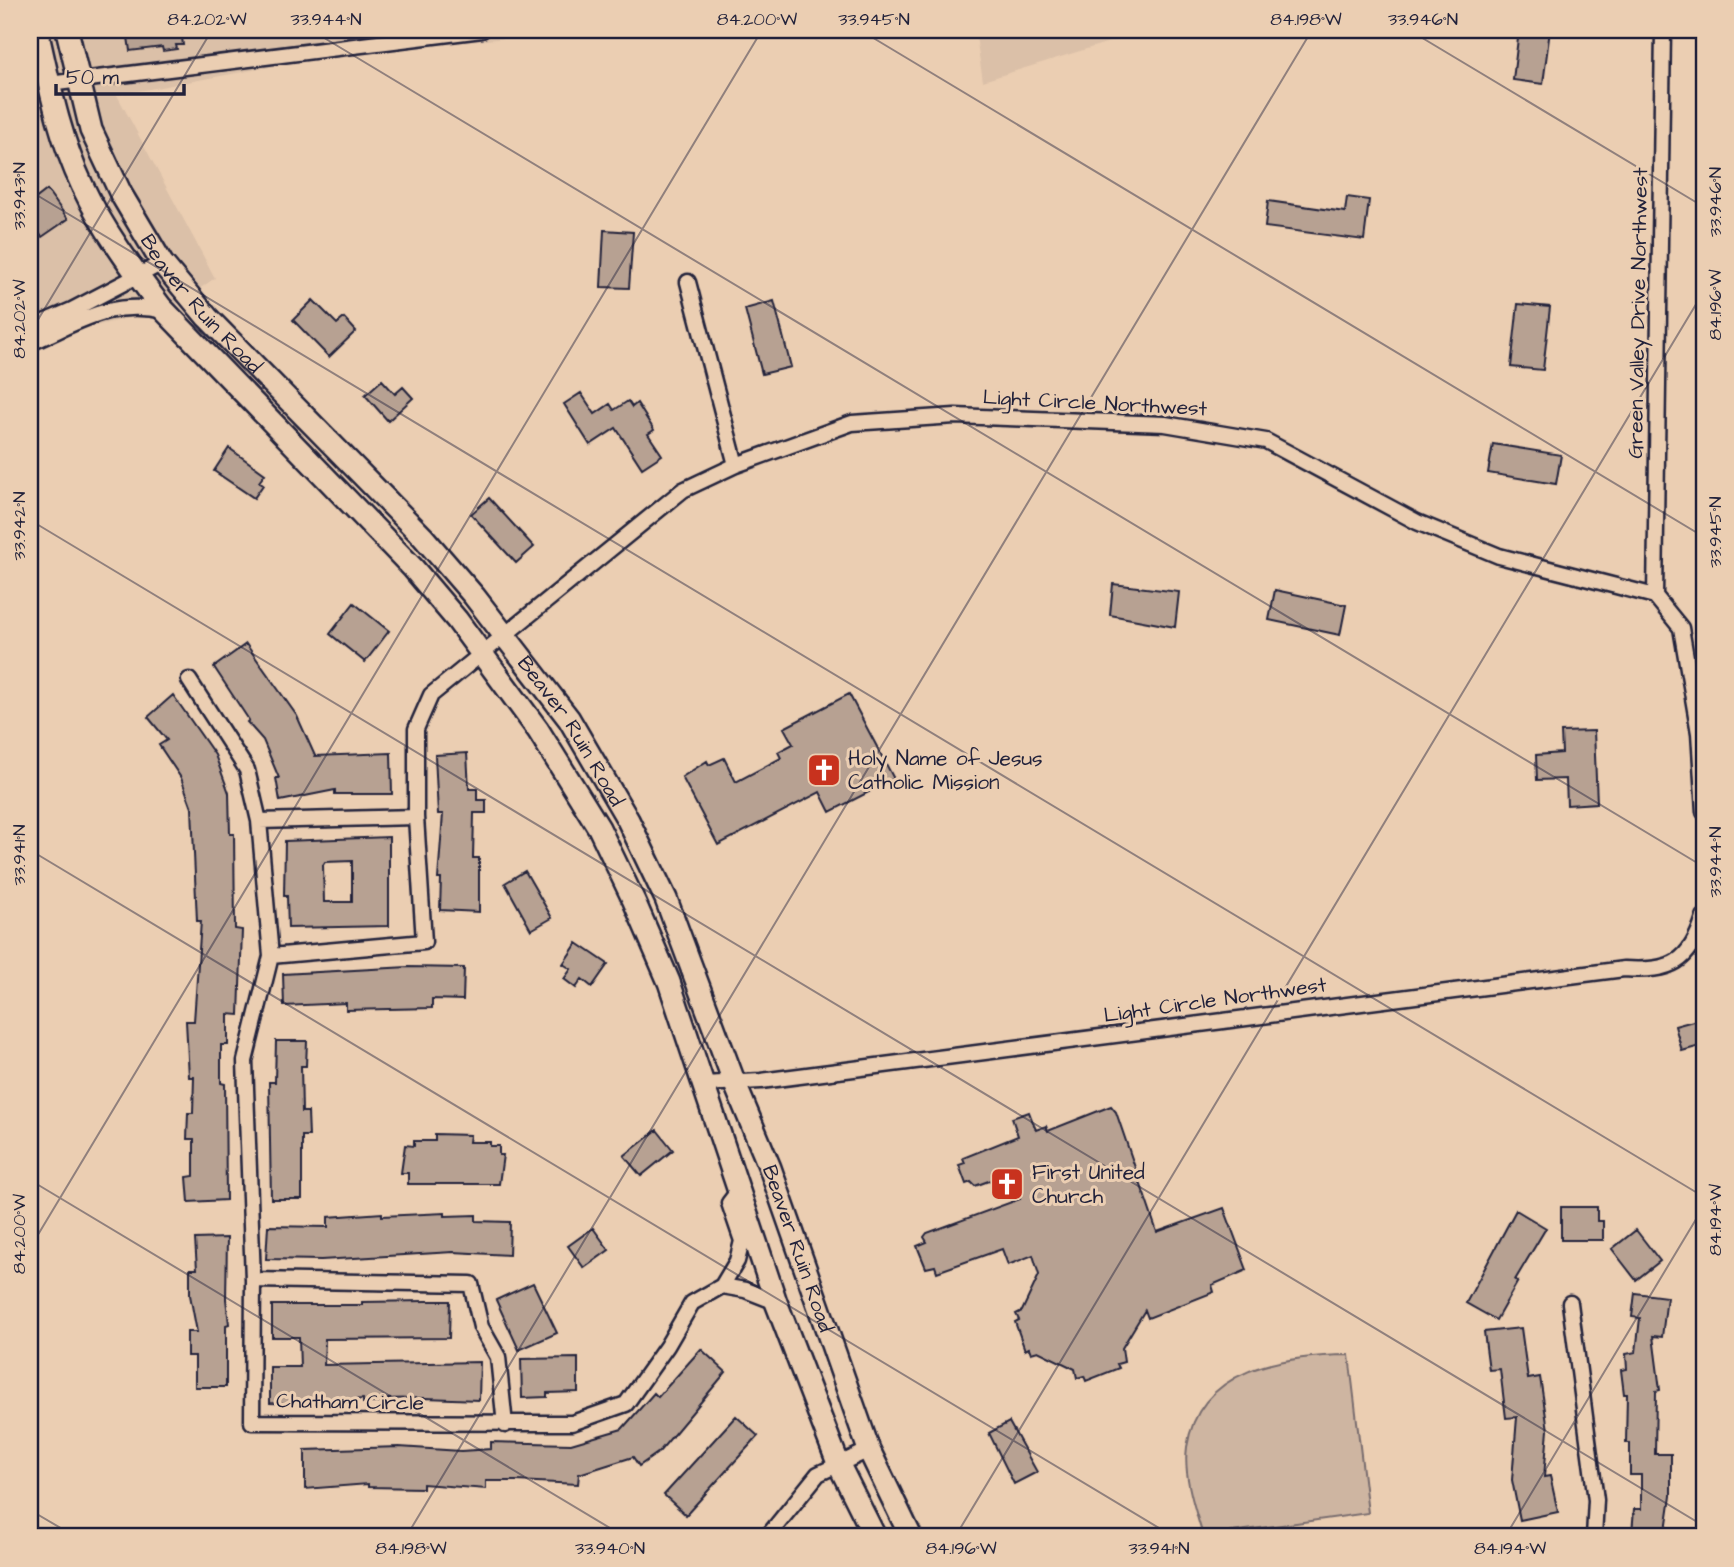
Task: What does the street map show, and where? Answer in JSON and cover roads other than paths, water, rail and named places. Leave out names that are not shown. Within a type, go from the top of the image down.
[{"type":"main road","name":"Beaver Ruin Road","points":[[37,30],[61,129],[83,188],[138,277],[165,311],[413,568],[483,653],[538,730],[599,828],[663,970],[776,1302],[838,1463],[875,1537]]},
{"type":"main road","name":"Beaver Ruin Road","points":[[66,30],[92,130],[121,194],[162,263],[207,317],[423,537],[506,634],[569,719],[628,820],[666,899],[735,1084],[774,1179],[869,1450],[911,1537]]},
{"type":"street","points":[[49,84],[275,58],[482,30]]},
{"type":"street","name":"Green Valley Drive Northwest","points":[[1655,596],[1663,30]]},
{"type":"street","points":[[30,328],[162,263]]},
{"type":"street","points":[[688,282],[736,465]]},
{"type":"street","points":[[30,343],[109,308],[140,306],[165,311]]},
{"type":"street","name":"Light Circle Northwest","points":[[483,653],[683,490],[736,465],[852,423],[955,416],[1165,424],[1215,430],[1266,441],[1416,522],[1499,555],[1655,596]]},
{"type":"street","points":[[1655,596],[1681,628],[1699,733],[1704,812]]},
{"type":"street","points":[[271,956],[424,942],[416,817],[416,729],[431,695],[483,653]]},
{"type":"street","name":"Chatham Circle","points":[[189,680],[247,770],[259,821],[271,956],[245,1061],[253,1280],[252,1422],[505,1425],[572,1423],[626,1404],[667,1346],[692,1303],[722,1286]]},
{"type":"street","points":[[259,821],[416,817]]},
{"type":"street","name":"Light Circle Northwest","points":[[704,1084],[735,1084],[1624,969],[1652,971],[1677,963],[1697,943],[1704,917]]},
{"type":"street","points":[[739,1189],[729,1203],[741,1241],[737,1261],[722,1286],[745,1290],[776,1302]]},
{"type":"street","points":[[253,1280],[471,1284],[481,1327],[498,1357],[505,1425]]},
{"type":"street","points":[[1570,1303],[1596,1500],[1594,1537]]},
{"type":"street","points":[[767,1537],[810,1481],[838,1463],[869,1450]]},
{"type":"place","name":"Holy Name of Jesus Catholic Mission","points":[[824,770]]},
{"type":"place","name":"First United Church","points":[[1007,1184]]}]
